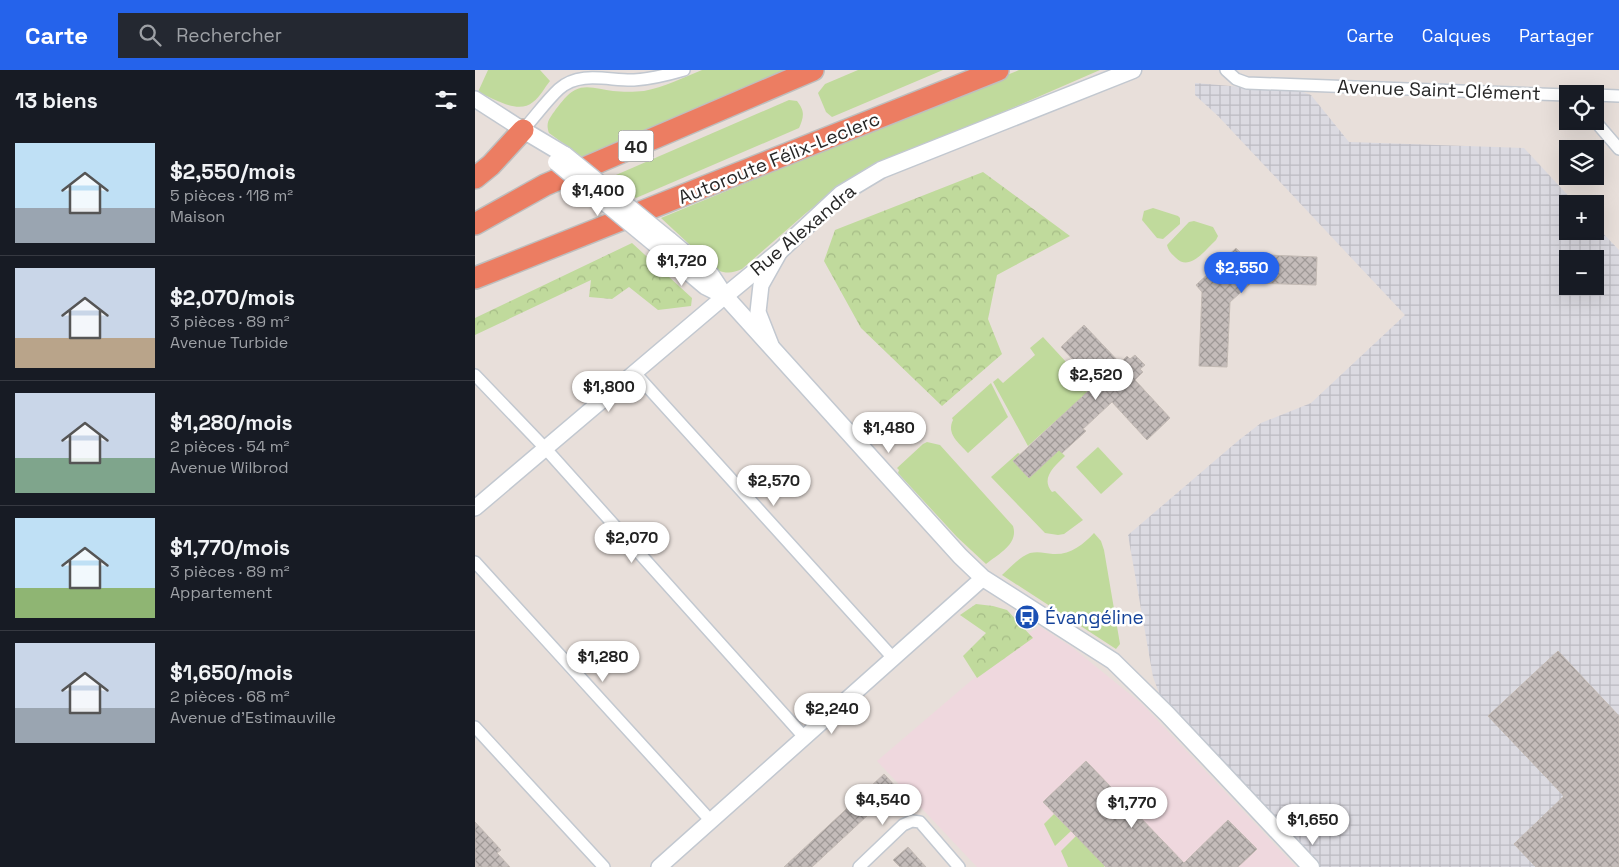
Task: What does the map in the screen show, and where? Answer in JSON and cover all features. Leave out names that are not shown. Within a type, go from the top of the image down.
[{"type":"highway","name":"40","points":[[475,224],[545,185],[813,70]]},
{"type":"highway","name":"Autoroute Félix-Leclerc","points":[[475,278],[998,70]]},
{"type":"highway","points":[[475,178],[491,165],[523,130]]},
{"type":"main road","name":"Rue Alexandra","points":[[725,296],[781,250],[841,194],[881,170],[1133,70]]},
{"type":"main road","points":[[523,130],[665,244],[705,286],[725,296],[960,556],[983,578],[1113,661],[1174,721],[1311,867]]},
{"type":"street","points":[[475,99],[523,130],[560,88],[577,80],[592,77],[632,80],[659,77],[684,70]]},
{"type":"street","name":"Avenue Saint-Clément","points":[[1226,70],[1236,79],[1247,83],[1559,95]]},
{"type":"street","points":[[1604,95],[1619,96]]},
{"type":"street","points":[[1603,130],[1619,149]]},
{"type":"street","points":[[774,351],[758,312],[761,285],[781,250]]},
{"type":"street","name":"Rue Alexandra","points":[[475,508],[725,296]]},
{"type":"street","points":[[634,372],[895,659]]},
{"type":"street","points":[[475,374],[545,448],[805,738]]},
{"type":"street","points":[[475,562],[711,821]]},
{"type":"street","points":[[659,867],[895,659],[983,578]]},
{"type":"street","points":[[475,727],[604,867]]},
{"type":"street","points":[[859,867],[903,826],[911,821],[920,822],[959,867]]},
{"type":"shaded area","points":[[1195,83],[1303,92],[1311,95],[1349,142],[1524,148],[1568,195],[1559,195],[1559,240],[1604,240],[1604,234],[1619,250],[1619,867],[1311,867],[1167,714],[1153,677],[1128,535],[1261,423],[1311,403],[1405,315],[1218,116],[1195,95]]},
{"type":"shaded area","points":[[1039,626],[1073,648],[1142,704],[1296,867],[977,867],[877,761],[1007,650]]},
{"type":"green space","points":[[488,70],[540,70],[550,81],[533,102],[527,106],[513,106],[478,92]]},
{"type":"green space","points":[[702,70],[798,70],[589,162],[549,133],[548,123],[550,118],[564,99],[575,90],[589,87],[617,91],[644,91],[666,85]]},
{"type":"green space","points":[[858,70],[943,70],[832,117],[826,112],[818,93],[825,84]]},
{"type":"green space","points":[[1019,70],[1100,70],[879,166],[834,191],[742,269],[727,272],[717,270],[661,218]]},
{"type":"green space","points":[[789,100],[797,101],[801,108],[803,117],[799,128],[636,198],[609,178]]},
{"type":"green space","points":[[983,172],[1070,236],[997,275],[988,319],[1002,354],[942,406],[861,328],[824,261],[835,230]]},
{"type":"green space","points":[[1153,208],[1180,218],[1180,224],[1163,239],[1157,238],[1142,220],[1144,211]]},
{"type":"green space","points":[[1194,221],[1213,227],[1218,236],[1197,258],[1192,261],[1181,262],[1170,252],[1167,245],[1189,222]]},
{"type":"green space","points":[[632,243],[692,298],[691,306],[658,310],[629,287],[612,299],[589,297],[591,280],[475,335],[475,318]]},
{"type":"green space","points":[[1043,337],[1091,389],[1028,446],[993,382],[998,378],[1003,383],[1035,355],[1030,348]]},
{"type":"green space","points":[[991,383],[1008,417],[968,453],[952,434],[952,418]]},
{"type":"green space","points":[[927,442],[940,445],[1013,526],[1013,538],[1010,543],[986,564],[957,537],[898,473],[899,470],[897,468]]},
{"type":"green space","points":[[1098,447],[1123,474],[1101,494],[1076,467]]},
{"type":"green space","points":[[1059,450],[1065,456],[1050,472],[1048,477],[1049,487],[1083,520],[1064,534],[1058,535],[1045,533],[991,477],[1018,453],[1020,454],[1013,461],[1029,478]]},
{"type":"green space","points":[[1094,533],[1101,541],[1104,550],[1120,644],[1116,649],[1002,575],[1018,560],[1030,553],[1065,553],[1081,545]]},
{"type":"green space","points":[[976,604],[1007,610],[1033,638],[977,678],[963,656],[986,633],[960,615]]},
{"type":"green space","points":[[1054,814],[1071,831],[1055,846],[1044,824]]},
{"type":"green space","points":[[1076,836],[1104,867],[1068,867],[1061,851]]},
{"type":"building","points":[[1236,248],[1242,254],[1317,257],[1316,285],[1251,283],[1230,302],[1227,367],[1199,366],[1202,292],[1196,285]]},
{"type":"building","points":[[1084,325],[1120,363],[1127,356],[1130,359],[1135,355],[1145,365],[1140,369],[1143,372],[1135,380],[1170,418],[1147,440],[1112,402],[1083,429],[1086,431],[1062,453],[1059,450],[1029,478],[1013,461],[1096,384],[1061,347]]},
{"type":"building","points":[[1558,651],[1619,716],[1619,867],[1536,867],[1514,844],[1564,796],[1488,716]]},
{"type":"building","points":[[1086,761],[1184,863],[1228,820],[1257,849],[1238,867],[1106,867],[1043,802]]},
{"type":"building","points":[[884,774],[897,788],[812,867],[784,867]]},
{"type":"building","points":[[475,822],[501,850],[497,853],[510,867],[475,867]]},
{"type":"building","points":[[908,847],[926,867],[900,867],[893,860]]},
{"type":"place","name":"Évangéline","points":[[1027,617]]}]
